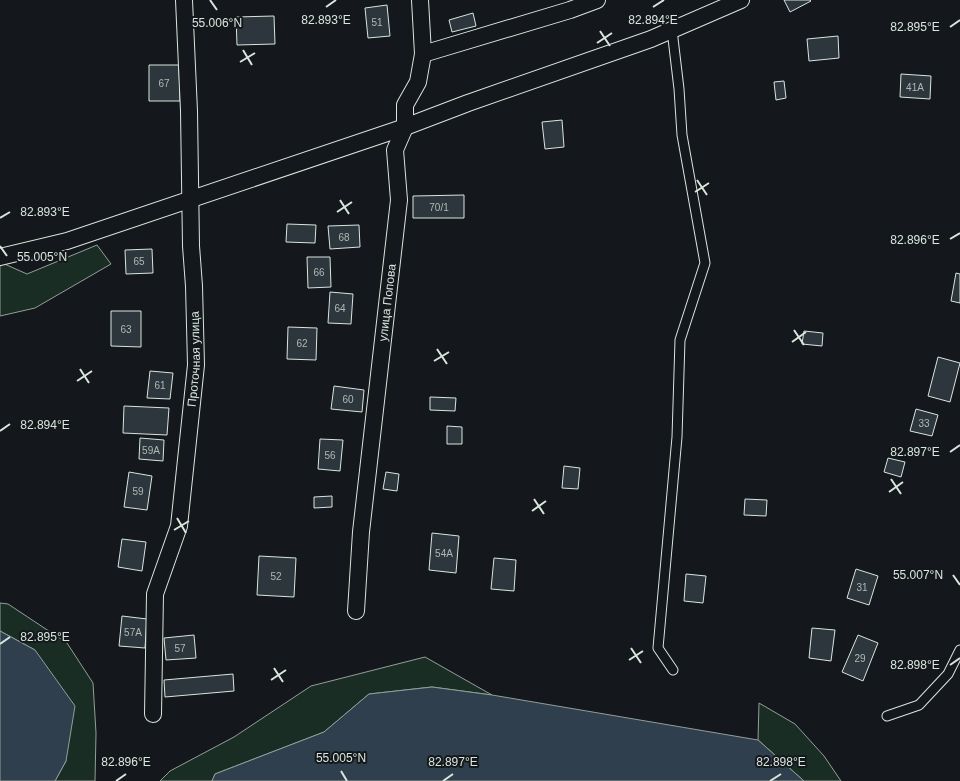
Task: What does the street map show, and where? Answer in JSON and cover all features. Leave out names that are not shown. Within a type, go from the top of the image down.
[{"type":"street","name":"Проточная улица","points":[[153,714],[155,594],[179,526],[196,365],[184,0]]},
{"type":"street","name":"улица Попова","points":[[356,610],[361,532],[398,200],[395,150],[405,127],[405,105],[418,82],[423,54],[420,0]]},
{"type":"street","points":[[423,54],[570,10],[597,0]]},
{"type":"street","points":[[0,257],[67,241],[405,127],[651,39],[741,0]]},
{"type":"lane","points":[[672,30],[682,135],[705,263],[680,340],[677,437],[658,648],[673,670]]},
{"type":"lane","points":[[887,716],[919,705],[948,674],[960,650]]},
{"type":"green space","points":[[97,245],[111,264],[35,308],[0,316],[0,262],[27,274]]},
{"type":"green space","points":[[0,603],[8,604],[67,643],[93,683],[96,733],[95,781],[55,781],[66,761],[35,650],[0,631]]},
{"type":"green space","points":[[425,657],[492,695],[432,687],[369,694],[324,732],[215,774],[212,781],[160,781],[170,771],[234,737],[311,686]]},
{"type":"green space","points":[[759,703],[795,724],[824,756],[841,781],[804,781],[758,740]]},
{"type":"water","points":[[0,631],[35,650],[75,706],[66,761],[55,781],[0,781]]},
{"type":"water","points":[[432,687],[492,695],[758,740],[804,781],[212,781],[215,774],[324,732],[369,694]]},
{"type":"building","points":[[784,0],[810,0],[811,1],[790,12]]},
{"type":"building","points":[[387,5],[390,36],[368,38],[365,8]]},
{"type":"building","points":[[473,13],[476,26],[452,32],[449,20]]},
{"type":"building","points":[[274,16],[275,44],[237,45],[236,17]]},
{"type":"building","points":[[838,36],[839,58],[809,61],[807,39]]},
{"type":"building","points":[[149,65],[179,65],[180,101],[149,101]]},
{"type":"building","points":[[901,74],[931,76],[930,99],[900,97]]},
{"type":"building","points":[[784,81],[786,98],[776,100],[774,82]]},
{"type":"building","points":[[562,120],[564,147],[545,149],[542,122]]},
{"type":"building","points":[[464,195],[464,218],[413,218],[413,196]]},
{"type":"building","points":[[287,224],[316,225],[315,243],[286,242]]},
{"type":"building","points":[[359,225],[360,247],[330,249],[328,226]]},
{"type":"building","points":[[152,249],[153,273],[126,274],[125,250]]},
{"type":"building","points":[[307,257],[330,257],[331,287],[308,288]]},
{"type":"building","points":[[956,273],[960,274],[960,303],[951,301]]},
{"type":"building","points":[[330,292],[353,294],[351,324],[328,323]]},
{"type":"building","points":[[111,311],[141,311],[141,347],[111,346]]},
{"type":"building","points":[[288,327],[317,328],[316,360],[287,359]]},
{"type":"building","points":[[804,331],[823,333],[822,346],[802,344]]},
{"type":"building","points":[[938,357],[960,363],[950,402],[928,396]]},
{"type":"building","points":[[150,371],[173,373],[170,399],[147,398]]},
{"type":"building","points":[[334,386],[364,390],[362,412],[331,409]]},
{"type":"building","points":[[430,397],[456,398],[455,411],[430,410]]},
{"type":"building","points":[[124,406],[169,408],[167,435],[123,433]]},
{"type":"building","points":[[916,409],[938,415],[932,436],[910,431]]},
{"type":"building","points":[[447,426],[462,427],[462,444],[447,444]]},
{"type":"building","points":[[140,438],[164,440],[163,461],[139,459]]},
{"type":"building","points":[[320,439],[343,440],[340,471],[318,469]]},
{"type":"building","points":[[888,458],[905,462],[901,477],[884,472]]},
{"type":"building","points":[[564,466],[580,468],[578,489],[562,488]]},
{"type":"building","points":[[129,472],[152,476],[147,510],[124,507]]},
{"type":"building","points":[[386,472],[399,474],[397,491],[383,489]]},
{"type":"building","points":[[332,496],[332,507],[314,508],[314,497]]},
{"type":"building","points":[[745,499],[767,500],[766,516],[744,515]]},
{"type":"building","points":[[432,533],[459,536],[456,573],[429,570]]},
{"type":"building","points":[[122,539],[146,542],[142,571],[118,567]]},
{"type":"building","points":[[259,556],[296,558],[294,597],[257,595]]},
{"type":"building","points":[[494,558],[516,560],[514,591],[491,589]]},
{"type":"building","points":[[856,569],[878,576],[869,605],[847,598]]},
{"type":"building","points":[[686,574],[706,576],[703,603],[684,601]]},
{"type":"building","points":[[122,616],[147,619],[145,648],[119,646]]},
{"type":"building","points":[[812,628],[835,630],[831,661],[809,658]]},
{"type":"building","points":[[194,635],[196,658],[166,660],[164,638]]},
{"type":"building","points":[[858,635],[878,643],[863,681],[842,672]]},
{"type":"building","points":[[233,674],[234,691],[165,697],[164,680]]}]
